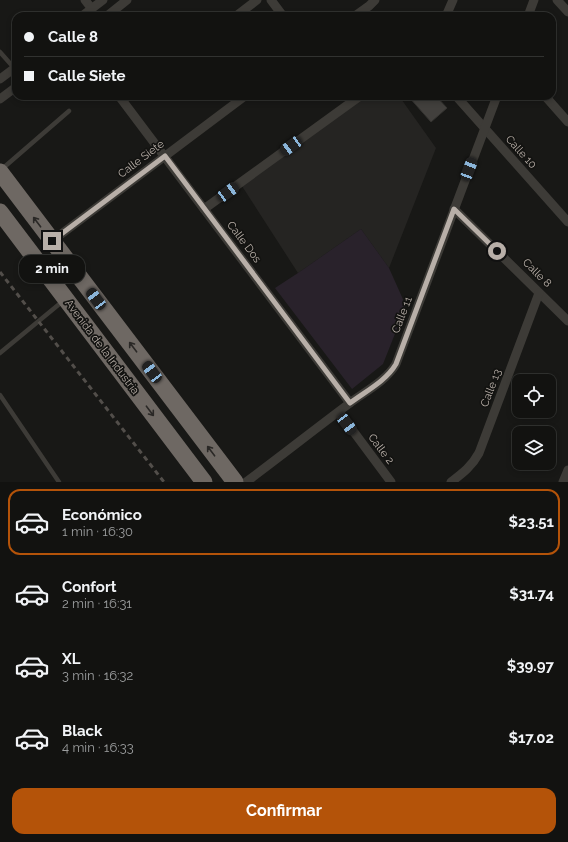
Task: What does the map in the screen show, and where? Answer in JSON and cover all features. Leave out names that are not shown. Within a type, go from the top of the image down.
[{"type":"highway","points":[[0,171],[235,482]]},
{"type":"highway","name":"Avenida de la Industria","points":[[0,212],[204,482]]},
{"type":"street","points":[[85,0],[92,9]]},
{"type":"street","points":[[88,12],[103,0]]},
{"type":"street","points":[[111,12],[127,0]]},
{"type":"street","points":[[241,12],[257,0]]},
{"type":"street","points":[[271,0],[280,12]]},
{"type":"street","points":[[361,12],[375,0]]},
{"type":"street","points":[[448,12],[453,0]]},
{"type":"street","points":[[530,12],[534,0]]},
{"type":"street","points":[[557,0],[568,12]]},
{"type":"street","points":[[0,79],[12,70]]},
{"type":"street","points":[[0,99],[12,90]]},
{"type":"street","name":"Calle Dos","points":[[125,100],[204,209],[350,403]]},
{"type":"street","name":"Calle Siete","points":[[52,241],[240,100]]},
{"type":"street","points":[[204,209],[347,100]]},
{"type":"street","name":"Calle 10","points":[[459,100],[568,222]]},
{"type":"street","name":"Calle 11","points":[[246,482],[392,371],[396,364],[495,100]]},
{"type":"street","points":[[549,100],[568,122]]},
{"type":"street","name":"Calle 8","points":[[454,209],[568,322]]},
{"type":"street","name":"Calle 13","points":[[450,482],[467,470],[479,453],[539,293]]},
{"type":"street","name":"Calle 2","points":[[338,412],[391,482]]},
{"type":"street","points":[[564,482],[568,470]]},
{"type":"lane","points":[[0,52],[12,65]]},
{"type":"lane","points":[[0,171],[68,111]]},
{"type":"lane","points":[[0,353],[66,299]]},
{"type":"lane","points":[[0,395],[59,482]]},
{"type":"shaded area","points":[[354,100],[402,100],[436,148],[389,268],[361,229],[298,273],[240,183]]},
{"type":"shaded area","points":[[361,229],[389,268],[406,306],[383,364],[352,389],[275,288]]},
{"type":"building","points":[[412,100],[440,100],[447,108],[431,122]]},
{"type":"railway","points":[[0,272],[164,482]]},
{"type":"route","points":[[52,241],[165,156],[350,403],[384,378],[392,371],[396,364],[454,209],[497,251]]}]
